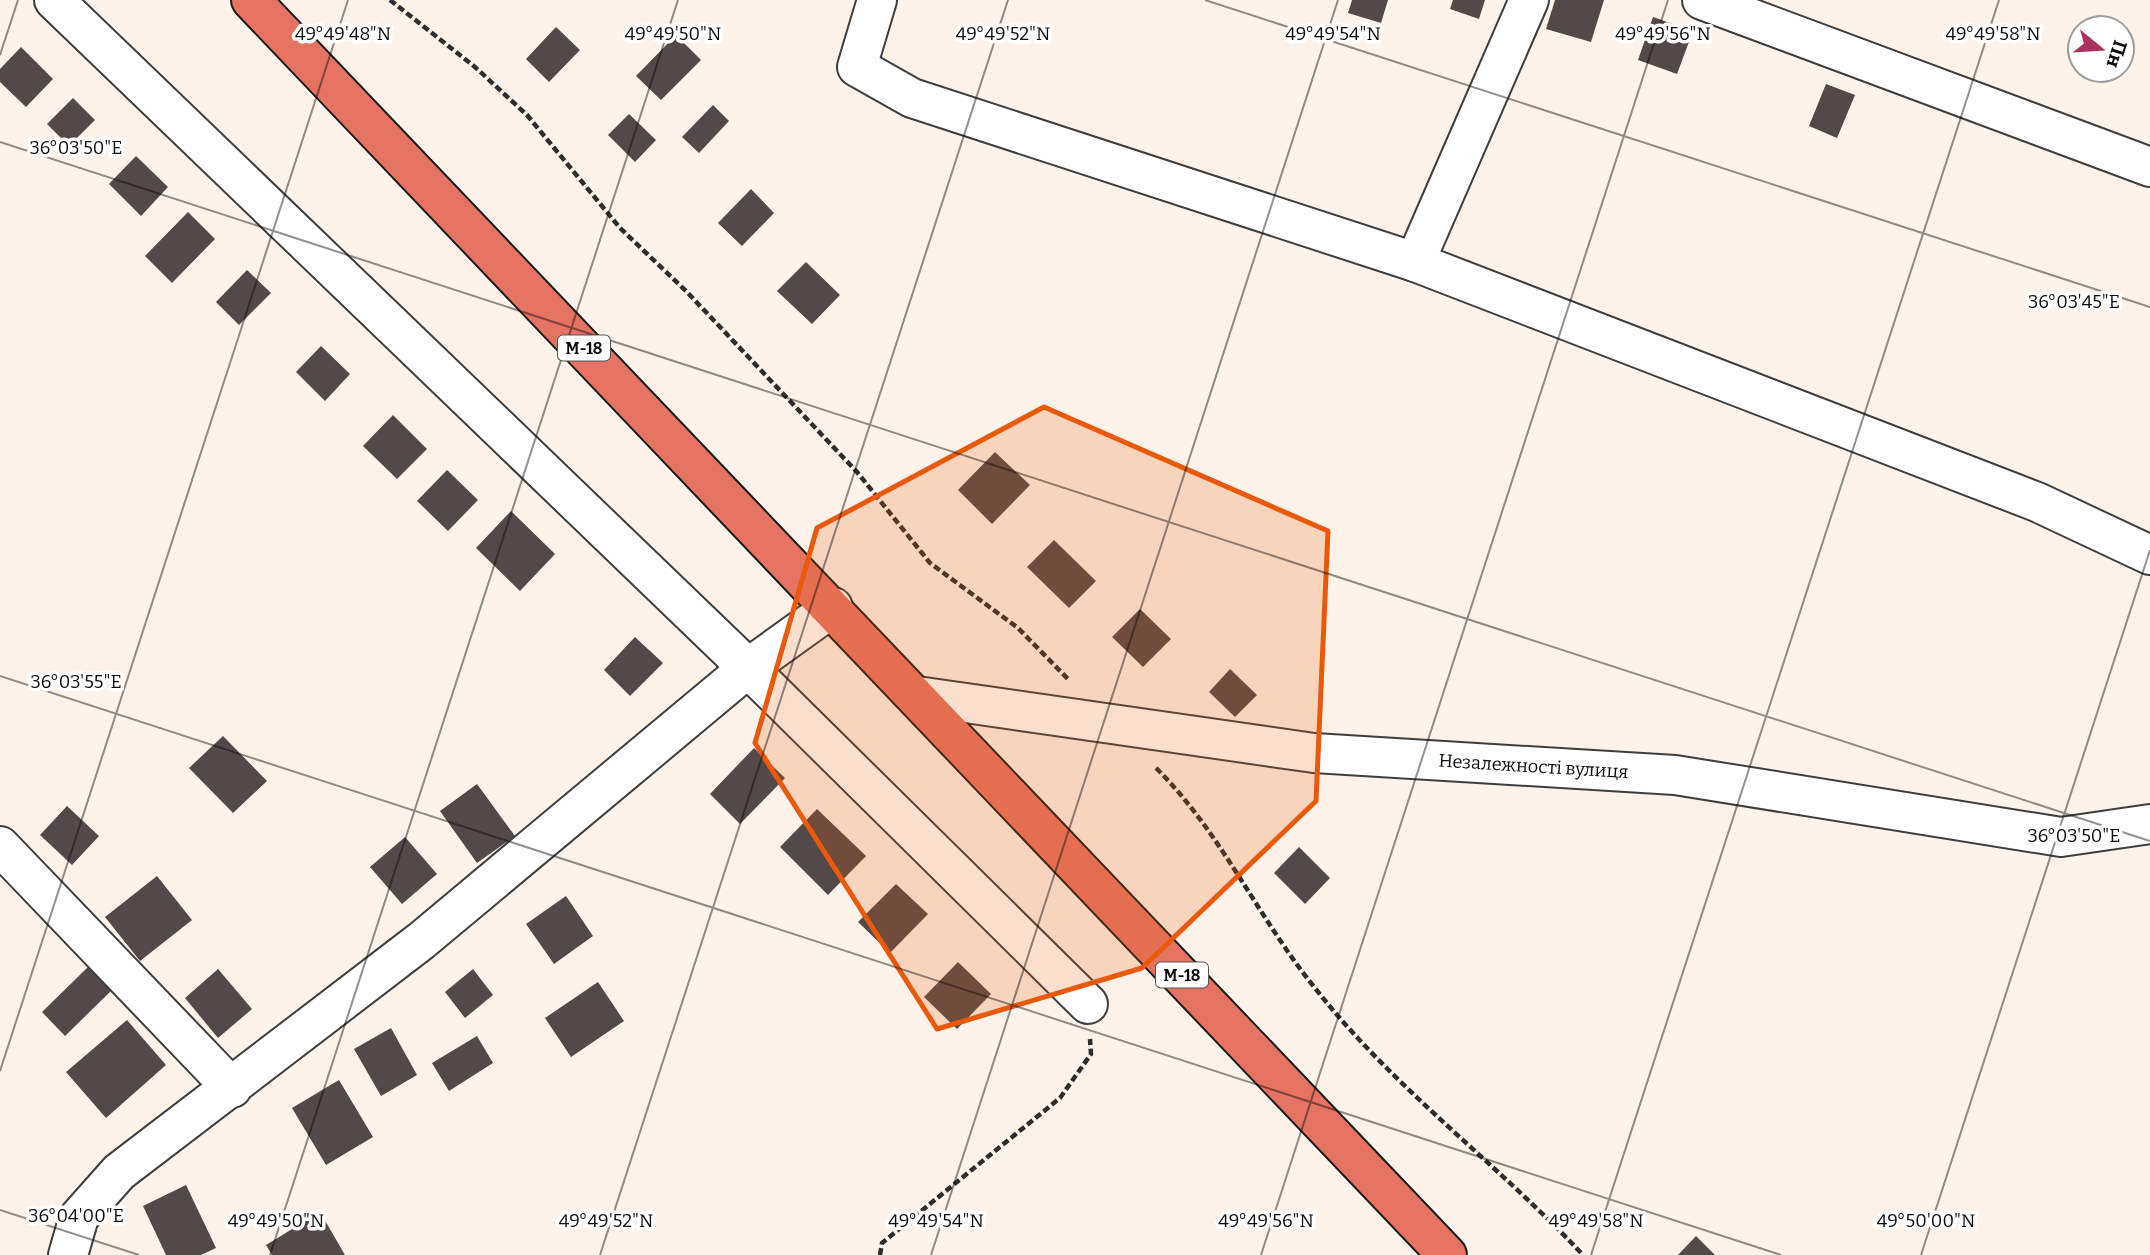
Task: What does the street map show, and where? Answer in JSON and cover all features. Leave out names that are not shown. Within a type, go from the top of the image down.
[{"type":"highway","name":"М-18","points":[[251,0],[833,607],[1447,1255]]},
{"type":"street","points":[[54,0],[748,668],[1088,1004]]},
{"type":"street","points":[[877,0],[858,67],[912,98],[1415,262],[2037,502],[2150,555]]},
{"type":"street","points":[[1415,262],[1529,0]]},
{"type":"street","points":[[1702,0],[2150,166]]},
{"type":"street","points":[[68,1255],[79,1217],[119,1172],[421,942],[748,668],[833,607]]},
{"type":"street","name":"Незалежності вулиця","points":[[917,696],[1314,753],[1675,775],[2061,837],[2150,824]]},
{"type":"street","points":[[0,846],[232,1088]]},
{"type":"path","points":[[390,0],[475,67],[527,115],[620,228],[687,292],[857,472],[930,563],[1018,628],[1074,685]]},
{"type":"path","points":[[1111,724],[1176,788],[1227,858],[1272,932],[1316,990],[1400,1083],[1485,1159],[1583,1255]]},
{"type":"path","points":[[880,1255],[882,1243],[1059,1098],[1090,1054],[1088,1004]]},
{"type":"highlighted area","points":[[1044,407],[1328,531],[1316,801],[1142,968],[937,1029],[755,743],[817,528]]},
{"type":"building","points":[[1352,0],[1388,0],[1381,23],[1348,13]]},
{"type":"building","points":[[1453,0],[1485,0],[1479,19],[1450,9]]},
{"type":"building","points":[[1555,0],[1604,0],[1591,42],[1546,29]]},
{"type":"building","points":[[1653,17],[1693,31],[1677,74],[1638,60]]},
{"type":"building","points":[[556,27],[580,50],[549,82],[526,59]]},
{"type":"building","points":[[676,35],[701,60],[661,100],[636,76]]},
{"type":"building","points":[[21,47],[53,79],[26,107],[0,82],[0,69]]},
{"type":"building","points":[[1826,84],[1855,95],[1837,138],[1809,126]]},
{"type":"building","points":[[73,98],[95,120],[69,146],[47,124]]},
{"type":"building","points":[[713,105],[729,121],[699,153],[682,137]]},
{"type":"building","points":[[629,114],[656,140],[635,162],[608,135]]},
{"type":"building","points":[[136,156],[168,187],[141,216],[109,184]]},
{"type":"building","points":[[751,189],[774,213],[742,246],[718,223]]},
{"type":"building","points":[[188,212],[215,239],[172,283],[145,256]]},
{"type":"building","points":[[806,262],[840,295],[812,324],[777,291]]},
{"type":"building","points":[[247,270],[271,293],[239,325],[216,302]]},
{"type":"building","points":[[321,346],[350,374],[325,401],[296,372]]},
{"type":"building","points":[[393,415],[427,449],[397,479],[363,446]]},
{"type":"building","points":[[995,452],[1030,485],[992,524],[958,490]]},
{"type":"building","points":[[447,470],[478,500],[448,531],[417,501]]},
{"type":"building","points":[[511,511],[555,554],[520,591],[476,548]]},
{"type":"building","points":[[1054,540],[1096,581],[1069,608],[1027,567]]},
{"type":"building","points":[[1140,609],[1171,639],[1143,667],[1112,637]]},
{"type":"building","points":[[635,637],[663,663],[630,696],[604,670]]},
{"type":"building","points":[[1230,669],[1257,695],[1235,717],[1209,692]]},
{"type":"building","points":[[223,736],[267,781],[233,813],[189,768]]},
{"type":"building","points":[[754,748],[785,778],[740,824],[710,794]]},
{"type":"building","points":[[477,784],[515,836],[477,863],[440,811]]},
{"type":"building","points":[[67,806],[99,836],[72,865],[40,835]]},
{"type":"building","points":[[817,809],[866,856],[828,895],[780,847]]},
{"type":"building","points":[[405,837],[437,874],[402,904],[370,867]]},
{"type":"building","points":[[1299,847],[1330,878],[1305,904],[1274,873]]},
{"type":"building","points":[[157,876],[192,920],[140,961],[105,917]]},
{"type":"building","points":[[896,884],[928,914],[890,953],[858,922]]},
{"type":"building","points":[[566,896],[593,936],[554,964],[526,924]]},
{"type":"building","points":[[958,962],[991,994],[957,1029],[924,997]]},
{"type":"building","points":[[89,966],[112,990],[65,1036],[42,1012]]},
{"type":"building","points":[[218,969],[252,1009],[218,1038],[185,998]]},
{"type":"building","points":[[473,969],[493,995],[465,1018],[445,992]]},
{"type":"building","points":[[598,982],[624,1021],[571,1057],[545,1018]]},
{"type":"building","points":[[127,1020],[166,1065],[106,1118],[66,1072]]},
{"type":"building","points":[[391,1028],[417,1075],[381,1096],[354,1049]]},
{"type":"building","points":[[477,1036],[493,1063],[449,1091],[432,1063]]},
{"type":"building","points":[[339,1080],[373,1137],[326,1165],[292,1108]]},
{"type":"building","points":[[186,1185],[216,1248],[201,1255],[166,1255],[143,1206]]},
{"type":"building","points":[[320,1212],[345,1255],[272,1255],[266,1245]]},
{"type":"building","points":[[1696,1236],[1715,1255],[1678,1255]]}]
